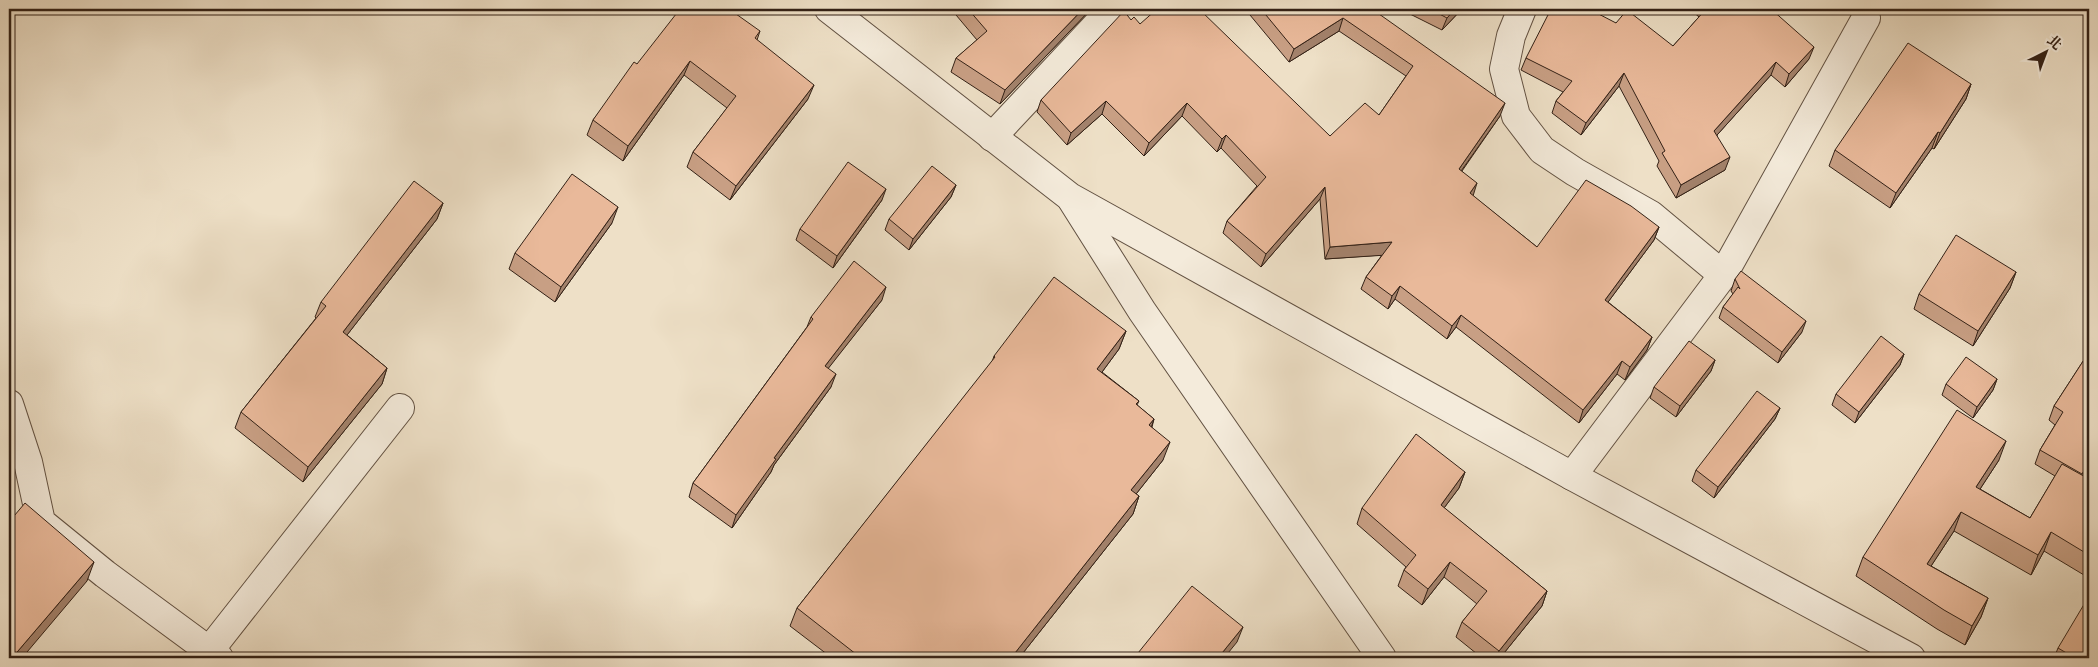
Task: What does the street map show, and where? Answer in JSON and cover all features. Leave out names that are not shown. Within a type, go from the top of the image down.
[{"type":"street","points":[[829,9],[1070,197],[1572,476],[1911,658]]},
{"type":"street","points":[[992,137],[1112,9]]},
{"type":"street","points":[[1522,9],[1511,36],[1504,68],[1516,116],[1521,123],[1542,150],[1575,172],[1651,215],[1723,275]]},
{"type":"street","points":[[1572,476],[1723,275],[1866,18]]},
{"type":"street","points":[[1070,197],[1142,311],[1382,658]]},
{"type":"street","points":[[9,404],[28,462],[40,522],[105,574],[214,654],[400,408]]},
{"type":"building","points":[[680,9],[729,9],[760,31],[755,38],[814,85],[736,186],[693,152],[736,96],[690,61],[628,146],[593,120],[634,62],[637,64]]},
{"type":"building","points":[[968,9],[1083,9],[1005,90],[956,58],[987,31]]},
{"type":"building","points":[[1157,9],[1199,9],[1330,136],[1365,103],[1379,115],[1413,66],[1343,18],[1294,49],[1261,9],[1372,9],[1505,103],[1459,169],[1477,183],[1470,193],[1537,247],[1586,180],[1631,206],[1659,227],[1605,300],[1652,337],[1630,367],[1622,361],[1583,410],[1461,315],[1452,326],[1400,286],[1392,296],[1366,277],[1392,242],[1330,247],[1325,187],[1266,254],[1227,221],[1266,177],[1226,135],[1222,139],[1187,103],[1149,143],[1106,101],[1071,133],[1041,100],[1124,11],[1131,20],[1134,17],[1140,24]]},
{"type":"building","points":[[1430,9],[1455,9],[1447,18]]},
{"type":"building","points":[[1551,9],[1589,9],[1616,23],[1627,10],[1673,46],[1706,9],[1771,9],[1814,47],[1789,74],[1776,62],[1714,131],[1730,157],[1681,185],[1662,153],[1665,151],[1624,73],[1586,123],[1556,101],[1572,81],[1526,58]]},
{"type":"building","points":[[1908,43],[1971,84],[1940,133],[1938,132],[1896,193],[1835,150]]},
{"type":"building","points":[[848,162],[886,189],[837,256],[800,229]]},
{"type":"building","points":[[932,166],[956,185],[913,239],[889,219]]},
{"type":"building","points":[[572,174],[618,207],[561,287],[515,253]]},
{"type":"building","points":[[414,181],[443,203],[343,332],[387,368],[308,467],[241,412],[326,306],[321,302]]},
{"type":"building","points":[[1956,235],[2016,272],[1978,331],[1919,294]]},
{"type":"building","points":[[854,261],[886,287],[825,366],[836,374],[774,458],[776,459],[736,515],[693,483],[813,319],[811,317]]},
{"type":"building","points":[[1741,271],[1806,321],[1782,352],[1723,307],[1738,287],[1740,289],[1735,279]]},
{"type":"building","points":[[1054,277],[1126,331],[1097,369],[1139,401],[1136,404],[1154,419],[1149,425],[1170,442],[1131,490],[1139,496],[1011,658],[861,658],[797,608],[995,357]]},
{"type":"building","points":[[1881,336],[1904,354],[1859,412],[1836,394]]},
{"type":"building","points":[[1689,341],[1715,360],[1680,406],[1654,387]]},
{"type":"building","points":[[2089,352],[2089,462],[2082,474],[2040,450],[2063,412],[2054,406]]},
{"type":"building","points":[[1966,357],[1997,379],[1977,407],[1946,384]]},
{"type":"building","points":[[1757,391],[1780,408],[1718,487],[1696,470]]},
{"type":"building","points":[[1957,410],[2006,441],[1976,487],[2030,518],[2062,464],[2089,479],[2089,555],[2051,532],[2038,555],[1961,512],[1927,564],[1988,598],[1972,626],[1863,557]]},
{"type":"building","points":[[1416,434],[1465,472],[1441,505],[1547,591],[1499,651],[1462,622],[1487,591],[1450,562],[1428,589],[1404,570],[1416,555],[1362,508]]},
{"type":"building","points":[[25,503],[94,562],[12,658],[9,658],[9,522]]},
{"type":"building","points":[[1192,586],[1243,627],[1218,658],[1134,658]]},
{"type":"building","points":[[2089,596],[2089,658],[2075,658],[2058,648]]}]
